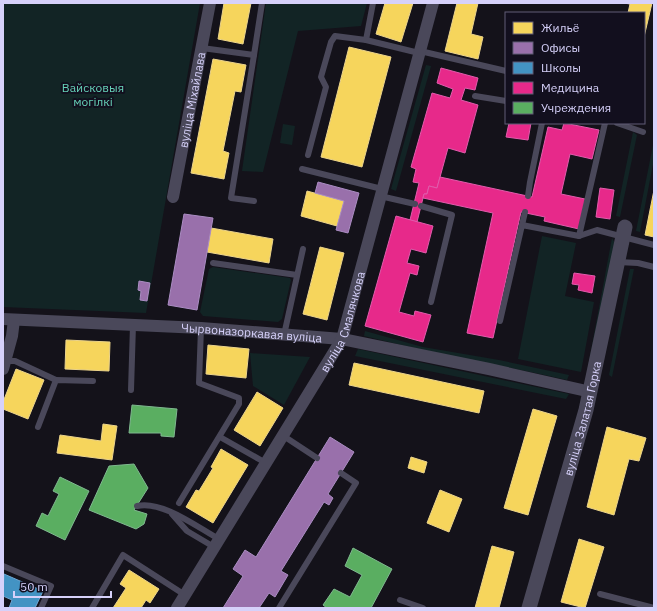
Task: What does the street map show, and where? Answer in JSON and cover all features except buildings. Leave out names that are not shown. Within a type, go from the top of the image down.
[{"type":"street","name":"вуліца Міхайлава","points":[[173,197],[210,3]]},
{"type":"street","name":"вуліца Смалячкова","points":[[177,608],[342,339],[433,3]]},
{"type":"street","name":"вуліца Залатая Горка","points":[[529,608],[591,392],[624,232]]},
{"type":"street","name":"Чырвоназоркавая вуліца","points":[[9,320],[201,328],[284,336],[342,339],[489,369],[591,392]]},
{"type":"street","points":[[5,365],[9,320]]},
{"type":"lane","points":[[254,201],[231,198],[262,3]]},
{"type":"lane","points":[[366,40],[373,3]]},
{"type":"lane","points":[[308,155],[326,87],[321,77],[331,42],[335,36],[366,40],[505,71]]},
{"type":"lane","points":[[202,48],[254,55]]},
{"type":"lane","points":[[475,96],[505,101]]},
{"type":"lane","points":[[528,196],[542,124]]},
{"type":"lane","points":[[579,236],[605,124]]},
{"type":"lane","points":[[620,124],[642,132]]},
{"type":"lane","points":[[302,169],[452,215],[432,302]]},
{"type":"lane","points":[[500,321],[525,212]]},
{"type":"lane","points":[[522,225],[579,236],[597,230],[624,232],[654,245]]},
{"type":"lane","points":[[284,336],[303,249]]},
{"type":"lane","points":[[618,262],[638,263],[654,267]]},
{"type":"lane","points":[[213,263],[297,275]]},
{"type":"lane","points":[[131,390],[133,325]]},
{"type":"lane","points":[[179,503],[239,404],[239,398],[199,384],[201,328]]},
{"type":"lane","points":[[5,365],[15,362],[56,380],[93,381]]},
{"type":"lane","points":[[38,427],[56,380]]},
{"type":"lane","points":[[282,435],[317,458]]},
{"type":"lane","points":[[220,437],[266,463]]},
{"type":"lane","points":[[279,608],[356,482],[341,473]]},
{"type":"lane","points":[[137,506],[146,504],[169,511],[217,543]]},
{"type":"lane","points":[[92,608],[123,555],[185,595]]},
{"type":"lane","points":[[3,566],[51,586],[41,608]]},
{"type":"lane","points":[[600,594],[654,608]]},
{"type":"lane","points":[[400,600],[423,608]]},
{"type":"green space","name":"Вайсковыя могілкі","points":[[3,3],[200,3],[146,313],[3,307]]},
{"type":"green space","points":[[266,3],[367,3],[361,26],[298,31],[263,172],[242,171]]},
{"type":"green space","points":[[426,65],[431,66],[396,191],[391,189]]},
{"type":"green space","points":[[283,124],[295,126],[292,145],[280,143]]},
{"type":"green space","points":[[633,132],[637,135],[620,217],[616,216]]},
{"type":"green space","points":[[654,140],[654,159],[640,232],[636,231]]},
{"type":"green space","points":[[542,236],[576,243],[565,296],[594,302],[581,372],[518,359]]},
{"type":"green space","points":[[612,238],[616,245],[587,372]]},
{"type":"green space","points":[[213,267],[290,278],[291,280],[282,319],[278,322],[203,316],[200,312],[209,269]]},
{"type":"green space","points":[[630,269],[634,269],[612,377],[609,375]]},
{"type":"green space","points":[[365,331],[423,347],[499,360],[569,375],[567,380],[389,342],[364,336]]},
{"type":"green space","points":[[358,349],[569,394],[566,399],[355,356]]},
{"type":"green space","points":[[250,353],[310,357],[284,405],[253,386]]}]
